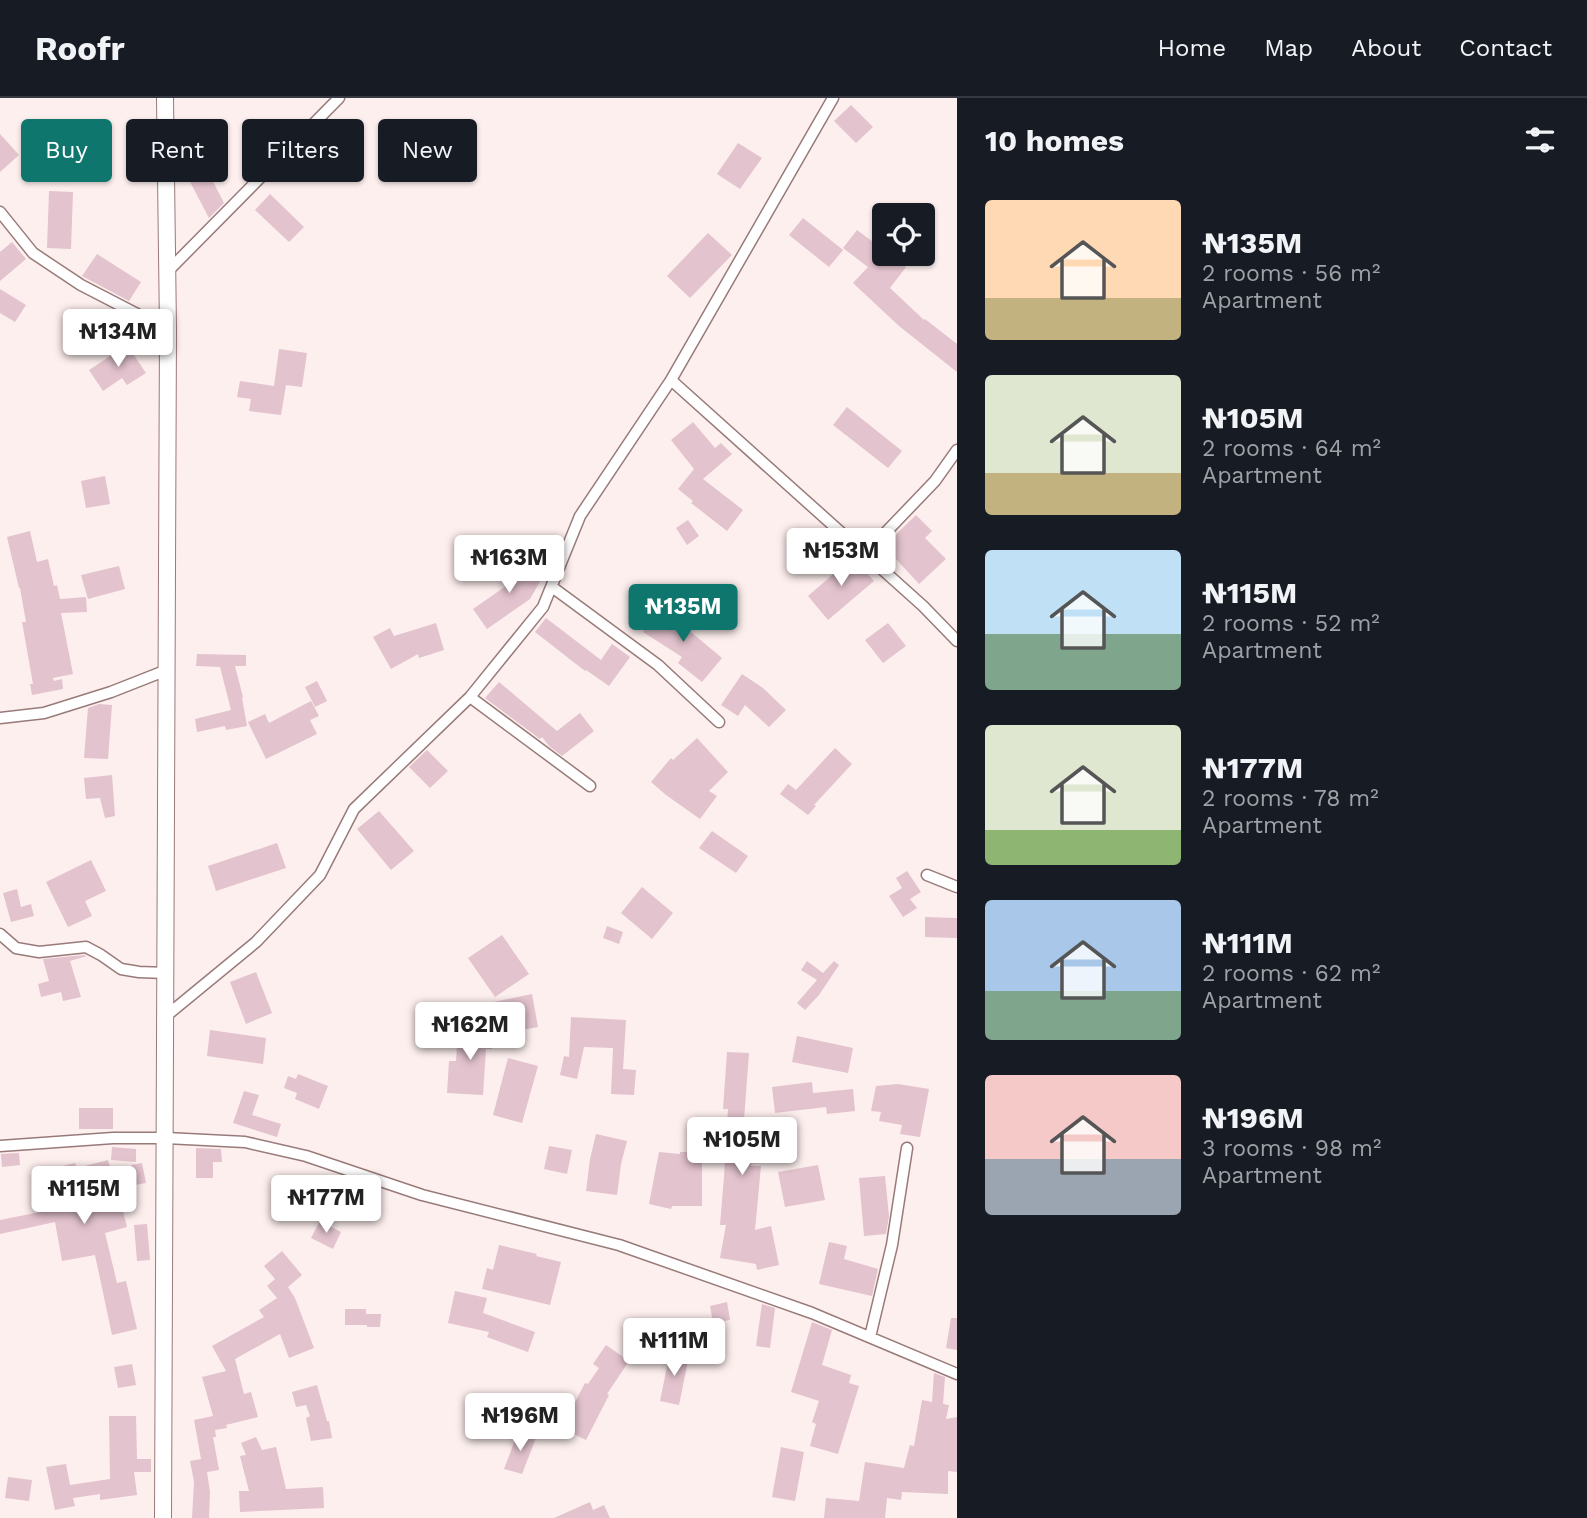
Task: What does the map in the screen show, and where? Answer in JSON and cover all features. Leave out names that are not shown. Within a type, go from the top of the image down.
[{"type":"main road","points":[[163,1518],[168,330],[165,98]]},
{"type":"street","points":[[167,271],[339,98]]},
{"type":"street","points":[[166,1016],[256,942],[320,875],[354,809],[470,697],[543,607],[580,516],[671,380],[832,98]]},
{"type":"street","points":[[0,212],[33,253],[81,285],[168,330]]},
{"type":"street","points":[[671,380],[923,606],[957,641]]},
{"type":"street","points":[[865,554],[935,481],[957,450]]},
{"type":"street","points":[[552,587],[658,665],[719,722]]},
{"type":"street","points":[[0,718],[44,713],[111,692],[167,670]]},
{"type":"street","points":[[470,697],[590,786]]},
{"type":"street","points":[[928,875],[957,887]]},
{"type":"street","points":[[0,934],[16,948],[39,952],[86,947],[121,969],[166,973]]},
{"type":"street","points":[[0,1146],[113,1138],[166,1138],[245,1142],[306,1156],[422,1195],[619,1245],[812,1313],[957,1374]]},
{"type":"street","points":[[870,1337],[892,1245],[908,1148]]},
{"type":"building","points":[[851,105],[873,127],[856,143],[834,121]]},
{"type":"building","points":[[0,134],[19,155],[0,172]]},
{"type":"building","points":[[738,143],[762,158],[740,189],[717,174]]},
{"type":"building","points":[[190,182],[213,182],[224,203],[209,218]]},
{"type":"building","points":[[49,191],[73,192],[71,249],[47,248]]},
{"type":"building","points":[[270,194],[304,227],[289,242],[255,210]]},
{"type":"building","points":[[803,218],[843,250],[829,267],[789,235]]},
{"type":"building","points":[[857,230],[872,241],[872,266],[906,267],[890,288],[924,320],[957,344],[957,372],[899,326],[853,283],[868,267],[843,248]]},
{"type":"building","points":[[708,233],[732,255],[690,298],[667,276]]},
{"type":"building","points":[[12,242],[26,259],[0,281],[0,252]]},
{"type":"building","points":[[97,254],[141,282],[129,301],[82,276]]},
{"type":"building","points":[[0,289],[26,305],[15,322],[0,313]]},
{"type":"building","points":[[127,345],[146,373],[127,385],[122,378],[103,391],[89,370]]},
{"type":"building","points":[[279,349],[307,353],[302,387],[286,385],[281,415],[249,411],[251,399],[237,397],[240,381],[274,386]]},
{"type":"building","points":[[847,407],[902,451],[888,468],[833,425]]},
{"type":"building","points":[[693,422],[715,448],[721,443],[732,454],[703,479],[743,510],[727,531],[691,503],[693,501],[678,489],[694,469],[671,440]]},
{"type":"building","points":[[105,476],[110,504],[86,508],[81,481]]},
{"type":"building","points":[[916,515],[932,531],[925,538],[946,559],[919,584],[884,546]]},
{"type":"building","points":[[688,520],[699,536],[687,545],[676,528]]},
{"type":"building","points":[[30,531],[37,562],[48,559],[60,599],[86,597],[87,612],[61,613],[73,674],[53,678],[54,681],[62,679],[63,689],[32,695],[30,684],[33,684],[22,622],[26,622],[7,537]]},
{"type":"building","points":[[853,557],[874,581],[828,620],[808,596]]},
{"type":"building","points":[[509,561],[522,562],[522,566],[542,578],[530,599],[487,629],[473,609],[506,586]]},
{"type":"building","points":[[119,566],[125,589],[88,599],[81,575]]},
{"type":"building","points":[[659,608],[686,625],[685,627],[722,658],[702,682],[678,663],[682,657],[643,632]]},
{"type":"building","points":[[546,618],[601,660],[612,644],[630,657],[609,686],[535,632]]},
{"type":"building","points":[[436,623],[444,650],[419,658],[418,654],[391,669],[373,637],[390,628],[394,636]]},
{"type":"building","points":[[888,623],[906,646],[883,663],[865,640]]},
{"type":"building","points":[[197,654],[246,655],[246,666],[235,666],[247,726],[226,730],[225,726],[197,732],[195,719],[231,710],[220,667],[196,666]]},
{"type":"building","points":[[742,674],[763,688],[786,710],[769,727],[745,705],[738,716],[721,705]]},
{"type":"building","points":[[317,681],[327,701],[315,707],[305,687]]},
{"type":"building","points":[[499,682],[557,731],[580,713],[594,731],[562,756],[542,737],[540,739],[485,698]]},
{"type":"building","points":[[311,701],[319,716],[310,720],[317,734],[266,759],[248,722],[265,714],[269,723]]},
{"type":"building","points":[[99,704],[112,705],[108,759],[84,758],[88,708]]},
{"type":"building","points":[[697,738],[728,772],[709,791],[717,796],[700,819],[651,782],[671,758],[673,760]]},
{"type":"building","points":[[835,748],[852,764],[808,815],[780,794],[788,784],[796,790]]},
{"type":"building","points":[[427,750],[448,771],[430,788],[409,767]]},
{"type":"building","points":[[112,775],[115,816],[105,818],[100,798],[86,799],[84,778]]},
{"type":"building","points":[[379,811],[414,851],[391,870],[357,829]]},
{"type":"building","points":[[712,831],[748,856],[736,873],[699,848]]},
{"type":"building","points":[[277,843],[286,868],[216,891],[208,866]]},
{"type":"building","points":[[91,860],[106,891],[85,901],[92,916],[68,927],[46,882]]},
{"type":"building","points":[[907,871],[921,892],[910,899],[917,908],[903,917],[889,896],[902,888],[896,878]]},
{"type":"building","points":[[642,887],[673,913],[652,939],[621,913]]},
{"type":"building","points":[[17,889],[21,907],[31,904],[34,916],[11,922],[3,893]]},
{"type":"building","points":[[925,917],[957,918],[957,938],[925,937]]},
{"type":"building","points":[[607,926],[623,932],[619,944],[603,938]]},
{"type":"building","points":[[502,935],[529,974],[495,997],[468,958]]},
{"type":"building","points":[[87,956],[70,961],[81,997],[63,1001],[61,992],[41,997],[38,984],[49,981],[43,959]]},
{"type":"building","points":[[807,961],[823,973],[834,961],[839,965],[819,995],[805,1010],[797,1003],[817,980],[801,970]]},
{"type":"building","points":[[256,972],[272,1013],[246,1024],[230,982]]},
{"type":"building","points":[[532,994],[538,1027],[495,1035],[489,1003]]},
{"type":"building","points":[[571,1017],[626,1020],[623,1069],[636,1070],[634,1095],[611,1094],[613,1048],[584,1047],[577,1079],[560,1075],[564,1056],[569,1057]]},
{"type":"building","points":[[458,1028],[493,1030],[492,1049],[486,1049],[483,1095],[447,1093],[449,1061],[456,1061]]},
{"type":"building","points":[[210,1030],[266,1038],[263,1064],[207,1056]]},
{"type":"building","points":[[797,1036],[853,1048],[848,1073],[792,1062]]},
{"type":"building","points":[[727,1052],[749,1053],[744,1120],[753,1121],[751,1166],[761,1166],[755,1230],[771,1226],[779,1265],[757,1270],[756,1264],[720,1258],[726,1225],[720,1225],[728,1109],[723,1109]]},
{"type":"building","points":[[508,1058],[538,1066],[522,1123],[493,1115]]},
{"type":"building","points":[[298,1074],[328,1086],[319,1109],[295,1099],[297,1093],[284,1088],[288,1076],[296,1079]]},
{"type":"building","points":[[812,1082],[813,1093],[853,1089],[855,1111],[827,1114],[826,1107],[775,1113],[772,1087]]},
{"type":"building","points":[[898,1084],[929,1089],[920,1137],[900,1134],[902,1125],[879,1121],[881,1112],[871,1111],[876,1086]]},
{"type":"building","points":[[244,1091],[259,1095],[252,1115],[281,1124],[277,1137],[233,1123]]},
{"type":"building","points":[[79,1108],[113,1108],[113,1129],[79,1129]]},
{"type":"building","points":[[596,1134],[627,1141],[617,1195],[586,1191]]},
{"type":"building","points":[[549,1146],[572,1150],[567,1174],[544,1169]]},
{"type":"building","points":[[112,1147],[136,1149],[136,1162],[111,1160]]},
{"type":"building","points":[[196,1148],[221,1149],[222,1162],[213,1162],[213,1178],[196,1178]]},
{"type":"building","points":[[659,1152],[702,1152],[702,1206],[672,1206],[671,1209],[649,1204]]},
{"type":"building","points":[[19,1153],[20,1165],[2,1167],[1,1154]]},
{"type":"building","points":[[108,1160],[127,1227],[105,1233],[117,1283],[126,1281],[137,1329],[112,1335],[95,1255],[62,1261],[55,1222],[0,1234],[0,1220],[40,1212],[41,1202],[34,1173],[75,1163],[77,1168]]},
{"type":"building","points":[[142,1163],[146,1183],[135,1185],[131,1165]]},
{"type":"building","points":[[818,1165],[825,1200],[785,1207],[778,1172]]},
{"type":"building","points":[[885,1176],[889,1216],[886,1234],[864,1236],[859,1178]]},
{"type":"building","points":[[320,1221],[341,1232],[333,1249],[311,1238]]},
{"type":"building","points":[[147,1224],[150,1260],[137,1261],[134,1225]]},
{"type":"building","points":[[829,1242],[847,1246],[844,1259],[878,1269],[872,1296],[819,1284]]},
{"type":"building","points":[[499,1245],[561,1262],[550,1305],[482,1289],[487,1268],[493,1270]]},
{"type":"building","points":[[282,1251],[302,1275],[288,1287],[295,1298],[314,1348],[289,1358],[280,1334],[235,1359],[244,1394],[251,1392],[258,1417],[215,1430],[216,1437],[213,1437],[219,1470],[207,1472],[210,1492],[209,1518],[192,1518],[194,1482],[190,1461],[201,1459],[194,1420],[213,1416],[202,1377],[226,1371],[212,1346],[264,1317],[259,1310],[277,1298],[267,1286],[275,1279],[264,1266]]},
{"type":"building","points":[[455,1291],[487,1298],[483,1313],[535,1332],[528,1352],[487,1337],[489,1332],[448,1323]]},
{"type":"building","points":[[727,1302],[730,1320],[724,1321],[720,1351],[700,1346],[703,1326],[714,1328],[710,1306]]},
{"type":"building","points":[[762,1304],[775,1308],[770,1348],[756,1346]]},
{"type":"building","points":[[345,1309],[366,1309],[366,1314],[381,1314],[380,1327],[345,1325]]},
{"type":"building","points":[[951,1318],[957,1318],[957,1350],[946,1348]]},
{"type":"building","points":[[812,1322],[832,1330],[822,1365],[851,1375],[849,1383],[859,1386],[838,1454],[810,1446],[816,1424],[812,1422],[819,1401],[791,1392]]},
{"type":"building","points":[[606,1345],[629,1361],[607,1394],[609,1395],[586,1440],[567,1431],[571,1421],[566,1419],[585,1383],[588,1384],[599,1368],[593,1364]]},
{"type":"building","points":[[670,1352],[689,1356],[679,1405],[660,1401]]},
{"type":"building","points":[[132,1364],[136,1385],[118,1388],[114,1367]]},
{"type":"building","points":[[934,1373],[945,1377],[943,1404],[949,1405],[946,1419],[957,1417],[957,1472],[948,1471],[948,1494],[902,1492],[901,1500],[887,1498],[885,1518],[824,1518],[826,1498],[859,1501],[865,1462],[904,1468],[910,1445],[914,1446],[922,1400],[932,1402]]},
{"type":"building","points":[[317,1385],[332,1438],[311,1441],[306,1418],[310,1416],[306,1405],[296,1407],[292,1392]]},
{"type":"building","points":[[109,1416],[136,1416],[137,1459],[151,1459],[151,1472],[134,1472],[137,1495],[100,1500],[100,1494],[73,1498],[75,1506],[55,1510],[46,1467],[66,1464],[70,1485],[110,1479]]},
{"type":"building","points":[[518,1432],[536,1438],[522,1474],[504,1469]]},
{"type":"building","points":[[256,1437],[262,1450],[276,1447],[286,1489],[323,1487],[324,1508],[240,1512],[239,1491],[249,1491],[240,1456],[246,1455],[241,1443]]},
{"type":"building","points":[[781,1447],[804,1452],[795,1501],[772,1497]]},
{"type":"building","points":[[8,1477],[32,1480],[29,1501],[5,1498]]},
{"type":"building","points":[[590,1502],[593,1510],[604,1505],[610,1518],[554,1518]]}]
